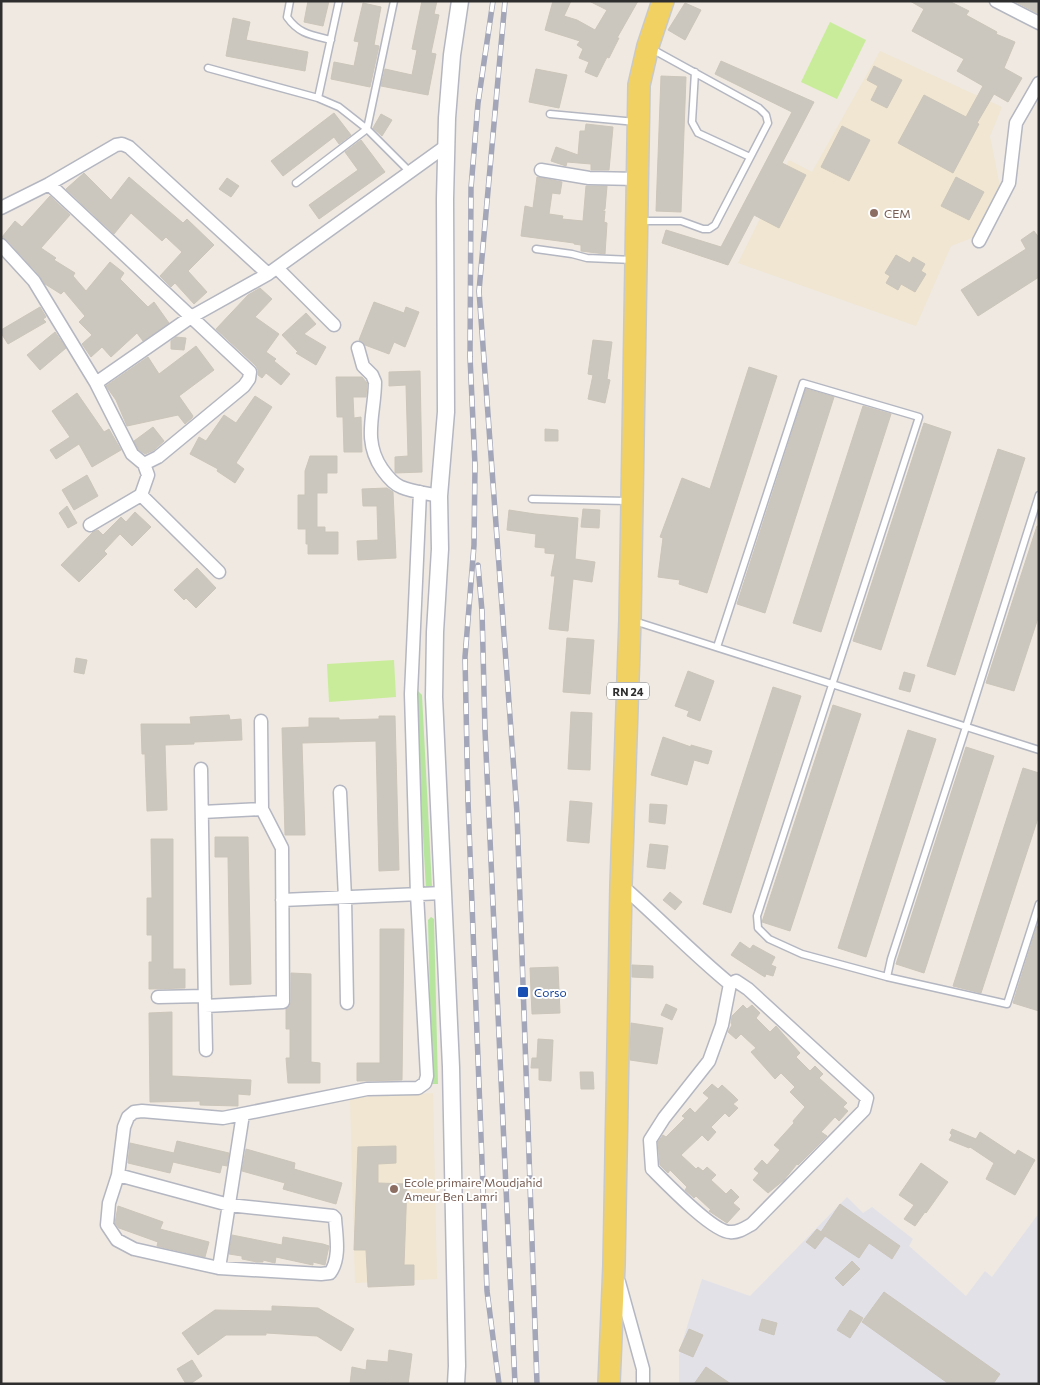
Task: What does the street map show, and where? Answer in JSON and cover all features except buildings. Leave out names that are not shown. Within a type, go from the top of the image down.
[{"type":"main road","name":"RN 24","points":[[609,1384],[614,1265],[621,885],[630,620],[639,85],[648,46],[663,1]]},
{"type":"street","points":[[456,1384],[458,1366],[451,1067],[434,697],[434,632],[440,549],[439,496],[446,412],[446,146],[452,55],[460,1]]},
{"type":"street","points":[[996,1],[1039,23]]},
{"type":"street","points":[[979,241],[1009,184],[1016,123],[1039,83]]},
{"type":"street","points":[[1,208],[50,184],[116,145],[122,144],[129,147],[334,325]]},
{"type":"street","points":[[96,384],[192,317],[273,271],[446,146]]},
{"type":"street","points":[[542,170],[589,178],[638,179]]},
{"type":"street","points":[[50,184],[250,372],[249,379],[244,386],[158,458],[144,464]]},
{"type":"street","points":[[1,245],[34,281],[96,384],[132,454],[144,464],[148,475],[141,495],[90,524]]},
{"type":"street","points":[[358,348],[363,366],[372,375],[375,382],[370,431],[374,457],[386,475],[395,484],[439,496]]},
{"type":"street","points":[[118,1175],[230,1205],[333,1216],[335,1218],[336,1257],[334,1267],[330,1273],[220,1268],[134,1249],[117,1240],[107,1225],[109,1203],[118,1175],[124,1127],[128,1117],[134,1112],[142,1111],[223,1118],[367,1089],[418,1088],[425,1083],[427,1076],[417,894],[411,694],[420,492]]},
{"type":"street","points":[[141,495],[219,572]]},
{"type":"street","points":[[158,997],[205,1001],[282,1002],[282,848],[262,810],[261,721]]},
{"type":"street","points":[[201,769],[206,1050]]},
{"type":"street","points":[[340,792],[347,1003]]},
{"type":"street","points":[[202,812],[262,810]]},
{"type":"street","points":[[621,885],[730,984]]},
{"type":"street","points":[[282,900],[443,893]]},
{"type":"street","points":[[736,981],[748,989],[867,1098],[864,1110],[752,1224],[740,1231],[730,1232],[717,1228],[652,1169],[650,1148],[650,1140],[664,1118],[709,1061],[722,1025],[730,984],[736,981]]},
{"type":"street","points":[[220,1268],[243,1114]]},
{"type":"street","points":[[614,1265],[643,1368],[643,1384]]},
{"type":"lane","points":[[290,1],[286,17],[292,26],[300,32],[331,40]]},
{"type":"lane","points":[[318,98],[339,1]]},
{"type":"lane","points":[[296,183],[367,129],[394,1]]},
{"type":"lane","points":[[637,221],[681,221],[704,230],[715,225],[768,123],[766,115],[759,108],[648,46]]},
{"type":"lane","points":[[208,68],[318,98],[339,107],[367,129],[410,172]]},
{"type":"lane","points":[[695,72],[692,122],[694,128],[698,133],[750,157]]},
{"type":"lane","points":[[550,114],[639,123]]},
{"type":"lane","points":[[536,250],[572,254],[587,258],[636,260]]},
{"type":"lane","points":[[717,647],[803,383],[918,417],[757,916],[758,928],[769,939],[802,954],[887,977],[1007,1004],[1039,904]]},
{"type":"lane","points":[[887,977],[891,959],[1039,494]]},
{"type":"lane","points":[[532,499],[632,501]]},
{"type":"lane","points":[[630,620],[1039,750]]},
{"type":"shaded area","name":"CEM","points":[[880,51],[1002,107],[990,136],[1000,187],[972,238],[951,246],[916,326],[738,263],[789,160],[812,172]]},
{"type":"shaded area","name":"Ecole primaire Moudjahid Ameur Ben Lamri","points":[[433,1093],[437,1279],[355,1283],[350,1098]]},
{"type":"shaded area","points":[[847,1197],[863,1213],[872,1207],[913,1239],[909,1246],[966,1296],[985,1271],[992,1277],[1039,1213],[1039,1384],[680,1384],[679,1356],[681,1346],[702,1279],[750,1296]]},
{"type":"green space","points":[[830,22],[866,40],[837,99],[801,82]]},
{"type":"green space","points":[[394,660],[396,697],[329,702],[327,664]]},
{"type":"green space","points":[[418,691],[422,695],[432,887],[426,889],[415,695]]},
{"type":"green space","points":[[431,917],[434,919],[438,1084],[432,1084],[428,920]]},
{"type":"railway","points":[[493,1],[478,103],[471,188],[470,357],[475,465],[474,545],[465,657],[468,801],[487,1291],[499,1384]]},
{"type":"railway","points":[[505,1],[479,291],[517,813],[537,1384]]},
{"type":"railway","points":[[478,565],[482,611],[485,730],[515,1384]]},
{"type":"place","name":"CEM","points":[[874,213]]},
{"type":"place","name":"Corso","points":[[523,992]]},
{"type":"place","name":"Ecole primaire Moudjahid Ameur Ben Lamri","points":[[394,1189]]}]
